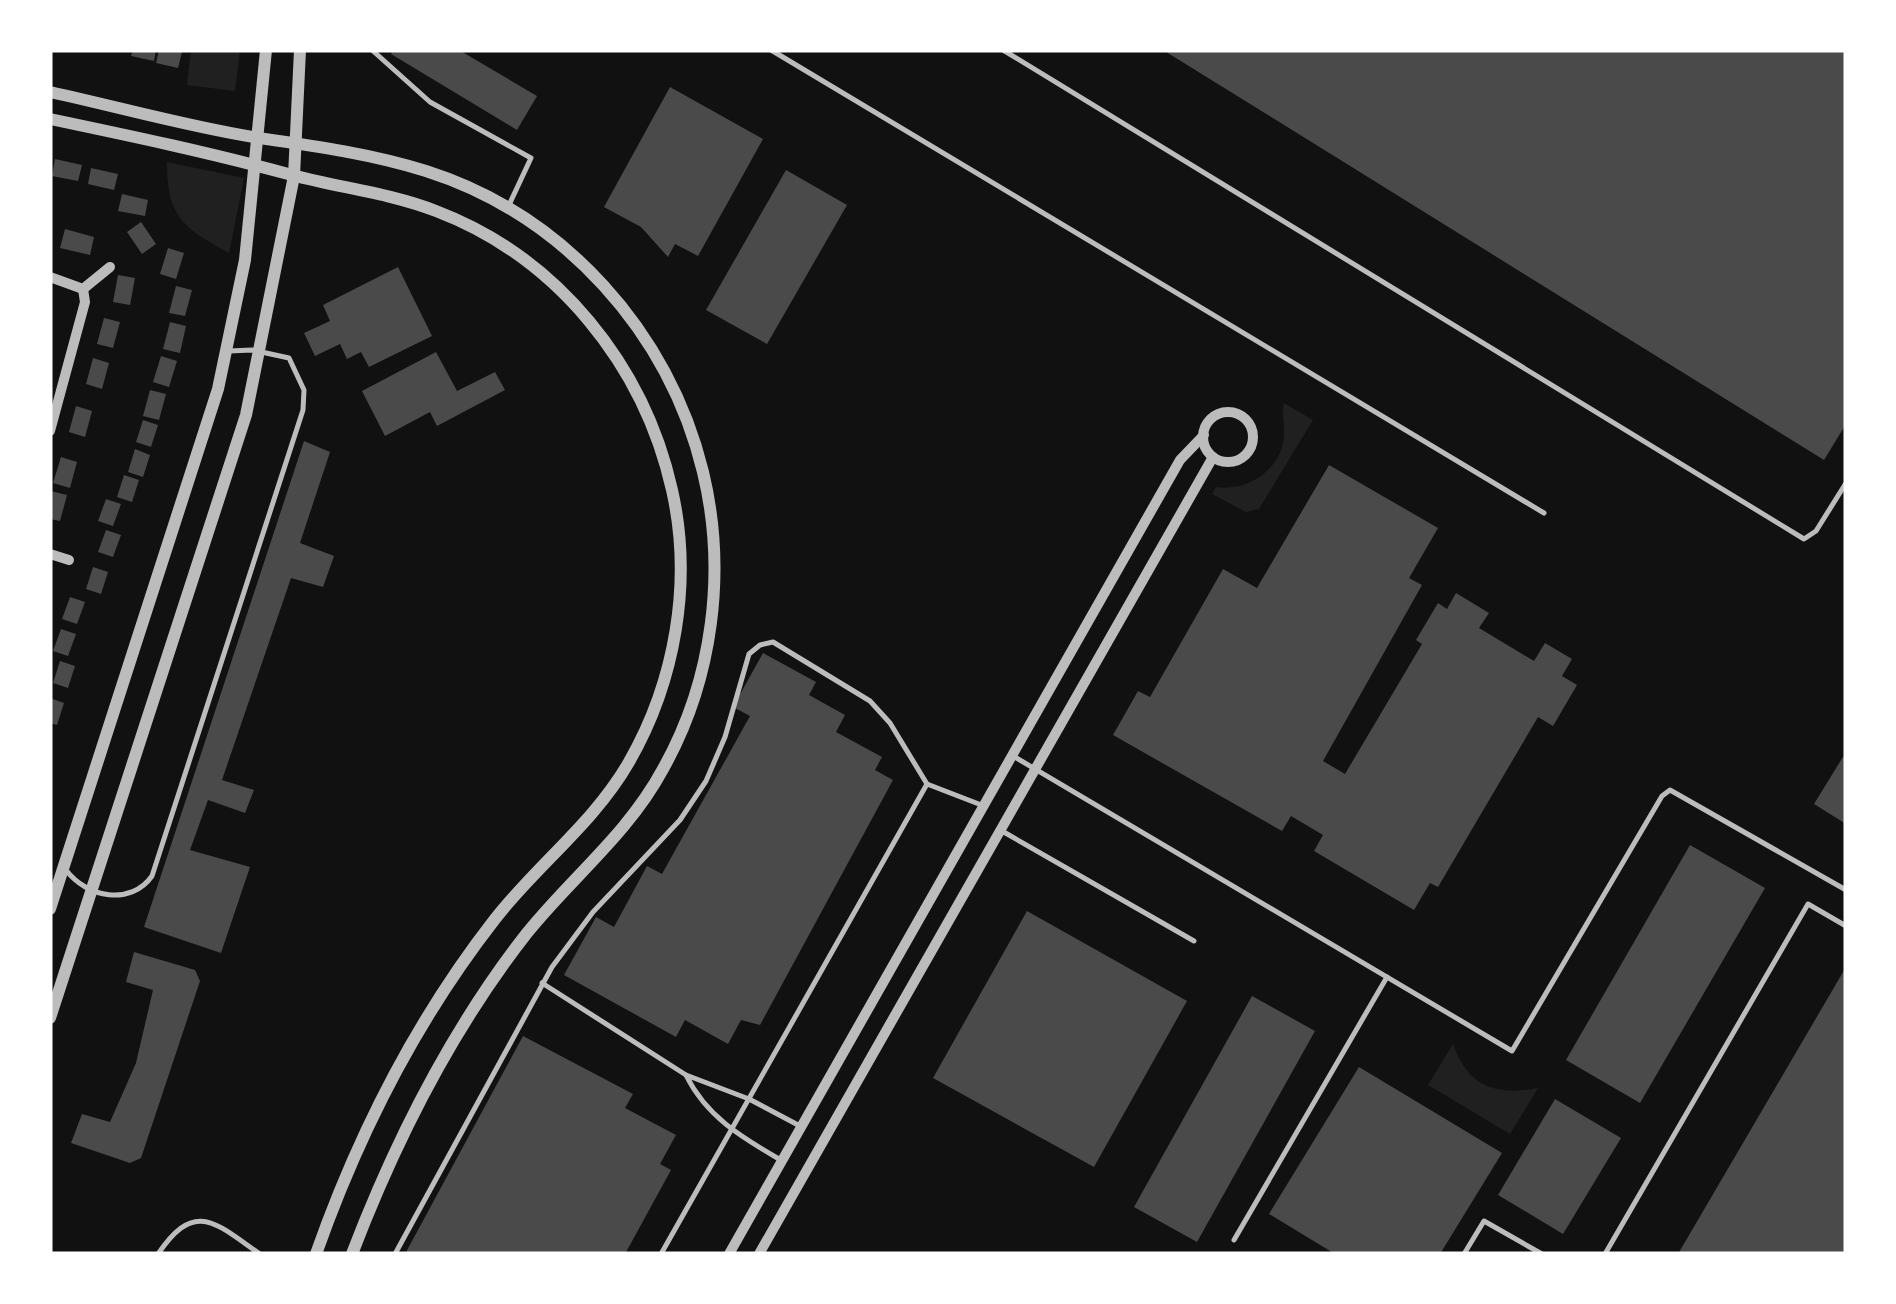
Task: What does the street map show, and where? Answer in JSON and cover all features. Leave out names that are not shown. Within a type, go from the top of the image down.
[{"type":"street","points":[[50,909],[195,468],[226,352],[245,260],[266,50]]},
{"type":"street","points":[[50,1018],[228,477],[261,351],[294,176],[300,50]]},
{"type":"street","points":[[50,92],[428,172],[508,208],[568,251],[612,294],[648,342],[678,395],[698,454],[711,514],[714,578],[708,645],[685,723],[658,779],[618,836],[529,932],[463,1025],[409,1120],[352,1254]]},
{"type":"street","points":[[50,119],[393,197],[460,221],[518,255],[574,303],[612,350],[651,422],[675,502],[680,563],[667,671],[638,746],[603,800],[513,897],[450,983],[376,1110],[316,1254]]},
{"type":"street","points":[[83,289],[110,267]]},
{"type":"street","points":[[50,277],[83,289]]},
{"type":"street","points":[[50,431],[84,302],[83,289]]},
{"type":"street","points":[[732,1253],[1180,460],[1204,435],[1212,418],[1224,413],[1242,416],[1250,425],[1253,443],[1242,458],[1224,462],[1212,457],[1204,435]]},
{"type":"street","points":[[759,1254],[1212,457]]},
{"type":"street","points":[[50,554],[70,560]]},
{"type":"lane","points":[[372,50],[430,102],[531,158],[508,208]]},
{"type":"lane","points":[[771,50],[1544,513]]},
{"type":"lane","points":[[1002,50],[1804,539],[1816,532],[1846,482]]},
{"type":"lane","points":[[64,867],[77,883],[92,891],[129,896],[143,889],[152,876],[303,410],[304,390],[289,358],[261,351],[226,352]]},
{"type":"lane","points":[[395,1254],[542,983],[593,912],[694,801],[725,738],[749,654],[760,644],[779,643],[870,701],[890,723],[926,784],[984,806]]},
{"type":"lane","points":[[1012,756],[1512,1051],[1662,796],[1670,790],[1846,890]]},
{"type":"lane","points":[[661,1254],[926,784]]},
{"type":"lane","points":[[1000,830],[1194,941]]},
{"type":"lane","points":[[1606,1254],[1808,904],[1846,926]]},
{"type":"lane","points":[[1234,1240],[1387,977]]},
{"type":"lane","points":[[542,983],[686,1075],[749,1099],[801,1127]]},
{"type":"lane","points":[[686,1075],[710,1112],[731,1130],[782,1161]]},
{"type":"lane","points":[[158,1254],[174,1230],[190,1220],[208,1221],[260,1254]]},
{"type":"lane","points":[[1464,1254],[1484,1221],[1542,1254]]},
{"type":"shaded area","points":[[191,50],[240,50],[235,91],[187,85]]},
{"type":"shaded area","points":[[167,162],[244,178],[229,253],[181,219],[170,196]]},
{"type":"shaded area","points":[[1284,403],[1313,420],[1259,509],[1246,512],[1212,494],[1216,487],[1251,482],[1270,468],[1282,447]]},
{"type":"shaded area","points":[[1453,1044],[1467,1070],[1485,1085],[1509,1091],[1538,1088],[1510,1134],[1428,1085]]},
{"type":"building","points":[[133,50],[156,50],[154,61],[131,56]]},
{"type":"building","points":[[159,50],[182,52],[178,68],[156,63]]},
{"type":"building","points":[[393,50],[459,50],[537,96],[517,130],[391,54]]},
{"type":"building","points":[[1163,50],[1846,50],[1846,424],[1824,460]]},
{"type":"building","points":[[670,87],[763,139],[698,256],[675,244],[668,257],[641,227],[604,207]]},
{"type":"building","points":[[55,159],[82,165],[78,181],[52,176]]},
{"type":"building","points":[[91,168],[118,174],[114,190],[88,184]]},
{"type":"building","points":[[786,170],[847,205],[767,344],[706,310]]},
{"type":"building","points":[[122,194],[148,200],[145,216],[118,211]]},
{"type":"building","points":[[141,222],[156,244],[142,254],[127,232]]},
{"type":"building","points":[[65,229],[94,237],[90,255],[60,248]]},
{"type":"building","points":[[168,248],[184,253],[176,279],[160,274]]},
{"type":"building","points":[[398,267],[432,336],[369,367],[361,352],[347,359],[340,344],[315,356],[304,333],[330,321],[323,305]]},
{"type":"building","points":[[118,275],[135,278],[130,305],[113,302]]},
{"type":"building","points":[[176,286],[192,290],[185,316],[169,313]]},
{"type":"building","points":[[104,318],[120,322],[113,348],[97,344]]},
{"type":"building","points":[[170,322],[186,326],[180,353],[163,349]]},
{"type":"building","points":[[436,352],[457,391],[495,372],[505,390],[437,426],[430,412],[385,436],[362,391]]},
{"type":"building","points":[[161,356],[177,361],[169,387],[153,382]]},
{"type":"building","points":[[93,358],[109,363],[102,389],[86,384]]},
{"type":"building","points":[[150,390],[166,394],[159,420],[143,416]]},
{"type":"building","points":[[76,406],[92,411],[85,437],[69,432]]},
{"type":"building","points":[[143,420],[158,425],[151,447],[136,442]]},
{"type":"building","points":[[304,441],[330,452],[300,543],[334,556],[323,587],[291,578],[222,780],[254,790],[245,813],[208,800],[190,850],[250,867],[221,953],[144,927]]},
{"type":"building","points":[[135,449],[150,455],[143,477],[128,472]]},
{"type":"building","points":[[61,457],[77,462],[70,488],[53,483]]},
{"type":"building","points":[[1329,465],[1438,528],[1409,578],[1422,585],[1323,761],[1345,774],[1422,644],[1416,640],[1438,603],[1447,609],[1456,593],[1489,613],[1479,628],[1534,661],[1545,643],[1572,659],[1562,676],[1577,685],[1553,726],[1538,717],[1438,887],[1430,883],[1414,910],[1314,851],[1323,835],[1291,816],[1282,831],[1113,735],[1138,691],[1150,697],[1223,569],[1257,588]]},
{"type":"building","points":[[124,475],[139,480],[132,502],[117,497]]},
{"type":"building","points":[[51,491],[67,495],[60,521],[50,519]]},
{"type":"building","points":[[106,499],[121,504],[113,526],[98,521]]},
{"type":"building","points":[[106,530],[121,535],[113,557],[98,552]]},
{"type":"building","points":[[93,567],[108,572],[101,594],[86,589]]},
{"type":"building","points":[[70,597],[85,602],[77,624],[62,619]]},
{"type":"building","points":[[61,629],[76,634],[68,656],[53,651]]},
{"type":"building","points":[[763,653],[816,682],[809,695],[845,715],[836,732],[882,757],[875,770],[893,780],[760,1025],[741,1020],[728,1044],[685,1020],[676,1037],[564,975],[596,917],[614,927],[647,866],[662,874],[750,716],[733,707]]},
{"type":"building","points":[[60,661],[75,666],[68,688],[53,683]]},
{"type":"building","points":[[50,698],[64,703],[57,725],[50,723]]},
{"type":"building","points":[[1846,752],[1846,824],[1814,804]]},
{"type":"building","points":[[1690,845],[1765,888],[1640,1103],[1566,1060]]},
{"type":"building","points":[[1027,911],[1187,1001],[1094,1167],[933,1078]]},
{"type":"building","points":[[134,952],[195,970],[200,981],[141,1158],[130,1163],[71,1143],[82,1114],[110,1122],[136,1063],[153,990],[126,982]]},
{"type":"building","points":[[1846,967],[1846,1254],[1678,1254]]},
{"type":"building","points":[[1252,996],[1315,1031],[1197,1242],[1134,1207]]},
{"type":"building","points":[[523,1036],[633,1094],[625,1108],[676,1135],[660,1164],[671,1170],[625,1254],[405,1254]]},
{"type":"building","points":[[1359,1067],[1502,1153],[1440,1254],[1335,1254],[1269,1214]]},
{"type":"building","points":[[1555,1099],[1621,1138],[1563,1234],[1498,1195]]}]
